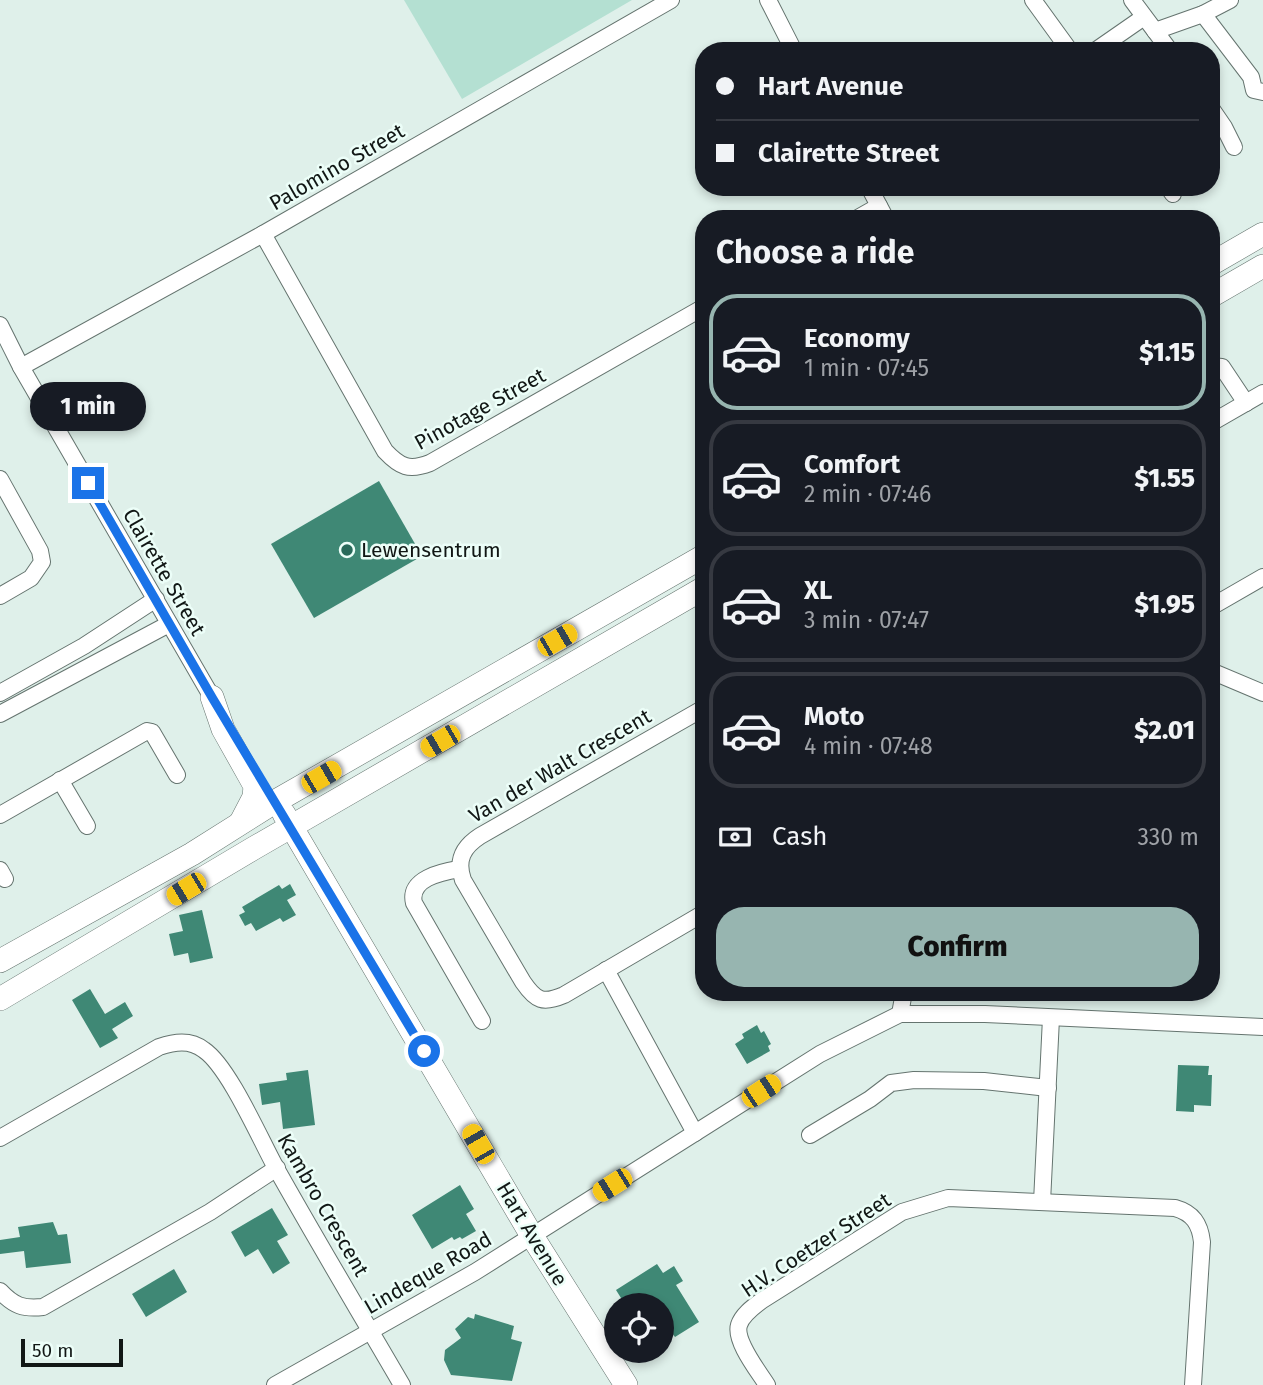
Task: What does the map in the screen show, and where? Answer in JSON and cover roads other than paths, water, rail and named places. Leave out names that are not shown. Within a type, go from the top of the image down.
[{"type":"street","name":"Palomino Street","points":[[20,367],[263,234],[671,0]]},
{"type":"street","points":[[768,0],[789,42]]},
{"type":"street","points":[[1033,0],[1063,42]]},
{"type":"street","points":[[1132,0],[1163,42]]},
{"type":"street","points":[[1155,31],[1203,14],[1230,0]]},
{"type":"street","points":[[1203,14],[1257,74],[1250,82],[1254,90],[1263,92]]},
{"type":"street","points":[[1108,42],[1144,17]]},
{"type":"street","points":[[1220,121],[1234,147]]},
{"type":"street","name":"Pinotage Street","points":[[263,234],[385,451],[397,464],[406,468],[417,468],[430,463],[695,312]]},
{"type":"street","points":[[1220,259],[1263,234]]},
{"type":"street","points":[[1220,291],[1263,266]]},
{"type":"street","name":"Clairette Street","points":[[0,325],[20,367],[169,624],[276,801]]},
{"type":"street","points":[[1220,367],[1228,372],[1246,403]]},
{"type":"street","points":[[1220,418],[1263,393]]},
{"type":"street","points":[[0,479],[40,551],[42,562],[31,578],[0,596]]},
{"type":"street","points":[[0,961],[695,561]]},
{"type":"street","points":[[1220,602],[1263,577]]},
{"type":"street","points":[[0,999],[695,594]]},
{"type":"street","points":[[0,694],[83,646],[156,599]]},
{"type":"street","points":[[0,714],[169,624]]},
{"type":"street","points":[[1220,675],[1263,693]]},
{"type":"street","points":[[212,697],[223,729],[255,786],[254,797],[239,825]]},
{"type":"street","name":"Van der Walt Crescent","points":[[459,869],[460,856],[467,844],[695,713]]},
{"type":"street","points":[[0,795],[4,813],[149,730],[177,775]]},
{"type":"street","points":[[60,780],[87,827]]},
{"type":"street","name":"Hart Avenue","points":[[276,801],[532,1236],[626,1385]]},
{"type":"street","points":[[482,1021],[414,903],[414,889],[433,875],[459,869],[523,982],[530,993],[540,1000],[552,1000],[564,995],[695,918]]},
{"type":"street","points":[[606,970],[695,1133]]},
{"type":"street","points":[[900,1014],[902,1001]]},
{"type":"street","name":"Lindeque Road","points":[[275,1385],[475,1272],[821,1054],[900,1014],[934,1013],[1263,1027]]},
{"type":"street","points":[[1042,1202],[1051,1018]]},
{"type":"street","name":"Kambro Crescent","points":[[0,1138],[159,1047],[181,1042],[203,1048],[214,1058],[236,1093],[402,1385]]},
{"type":"street","points":[[810,1135],[870,1099],[891,1083],[914,1080],[984,1082],[1048,1088]]},
{"type":"street","points":[[0,1291],[18,1307],[43,1307],[210,1212],[277,1168]]},
{"type":"street","name":"H.V. Coetzer Street","points":[[767,1385],[739,1337],[738,1326],[745,1315],[761,1301],[902,1212],[948,1198],[1175,1208],[1185,1211],[1194,1219],[1201,1232],[1202,1242],[1193,1385]]},
{"type":"place","name":"Lewensentrum","points":[[347,550]]}]
